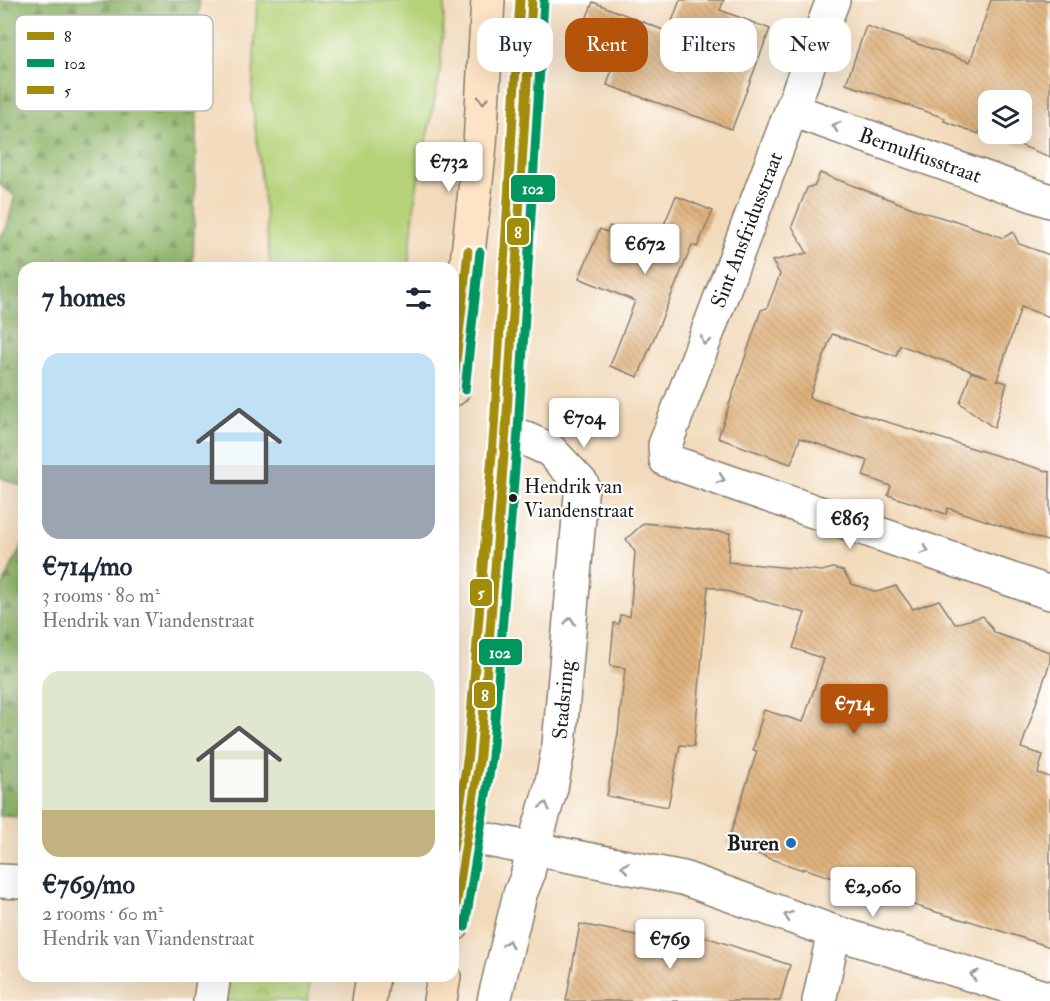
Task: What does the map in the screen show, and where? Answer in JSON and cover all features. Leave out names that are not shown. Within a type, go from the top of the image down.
[{"type":"main road","points":[[459,335],[480,145],[488,0]]},
{"type":"main road","points":[[459,838],[480,756],[506,430],[531,0]]},
{"type":"main road","points":[[369,1001],[371,982]]},
{"type":"main road","points":[[440,1001],[443,982]]},
{"type":"street","name":"Sint Ansfridusstraat","points":[[833,0],[665,445],[666,460],[1050,593]]},
{"type":"street","name":"Bernulfusstraat","points":[[792,110],[1050,201]]},
{"type":"street","name":"Stadsring","points":[[494,1001],[520,894],[527,877],[551,788],[559,745],[582,484],[550,450],[506,430]]},
{"type":"street","points":[[459,842],[533,849],[683,878],[834,932],[1050,999]]},
{"type":"street","points":[[0,881],[18,882]]},
{"type":"street","points":[[819,1001],[834,932]]},
{"type":"street","points":[[210,1001],[213,982]]},
{"type":"green space","points":[[0,0],[199,0],[199,15],[15,15],[15,111],[197,111],[193,262],[18,262],[18,484],[0,477],[0,237],[6,230],[15,196],[0,185]]},
{"type":"green space","points":[[257,0],[445,0],[440,73],[416,191],[409,262],[270,262],[252,100]]},
{"type":"green space","points":[[18,554],[18,817],[0,816],[0,594]]},
{"type":"green space","points":[[217,982],[310,982],[308,1001],[216,1001]]},
{"type":"building","points":[[680,0],[724,0],[720,10],[741,18],[673,18]]},
{"type":"building","points":[[991,0],[1050,0],[1050,157],[1017,144],[1032,144],[1032,90],[978,90],[978,134],[944,121],[945,118],[846,84],[866,26],[970,62]]},
{"type":"building","points":[[593,2],[633,18],[586,18]]},
{"type":"building","points":[[648,24],[660,29],[660,72],[754,72],[732,129],[607,85],[611,72],[648,72]]},
{"type":"building","points":[[757,24],[769,29],[757,63]]},
{"type":"building","points":[[820,173],[923,212],[951,219],[1003,238],[1013,232],[1019,244],[1050,255],[1050,317],[1021,307],[997,380],[1007,383],[994,428],[960,403],[971,372],[988,377],[900,345],[896,356],[832,334],[809,398],[1050,472],[1050,542],[948,508],[946,514],[888,495],[891,486],[863,476],[868,461],[800,438],[791,464],[718,438],[761,310],[767,308],[780,274],[772,261],[807,253],[792,226],[807,188],[815,185]]},
{"type":"building","points":[[676,196],[713,211],[697,247],[692,245],[638,377],[610,366],[635,301],[579,278],[600,229],[607,232],[610,226],[656,244]]},
{"type":"building","points":[[644,523],[730,533],[728,562],[822,571],[833,568],[843,571],[852,584],[877,592],[896,586],[913,609],[939,600],[955,624],[983,616],[995,633],[1050,652],[1050,662],[1021,748],[1043,755],[1038,773],[1050,777],[1050,947],[727,844],[757,751],[753,750],[764,710],[803,722],[824,659],[793,648],[805,613],[708,586],[694,746],[680,745],[668,807],[607,796],[618,733],[625,668],[610,666],[614,623],[619,624],[620,615],[630,616],[635,552],[626,539]]},
{"type":"building","points":[[580,924],[671,942],[676,927],[790,965],[780,1001],[566,1001]]},
{"type":"transit line","name":"5","points":[[459,811],[468,755],[494,429],[520,0]]},
{"type":"transit line","name":"8","points":[[459,887],[480,756],[506,430],[532,0]]},
{"type":"transit line","name":"102","points":[[465,927],[492,757],[518,431],[544,1]]},
{"type":"transit line","name":"8","points":[[459,334],[468,251]]},
{"type":"transit line","name":"102","points":[[465,390],[480,252]]},
{"type":"place","name":"Hendrik van Viandenstraat","points":[[513,498]]},
{"type":"place","name":"Buren","points":[[791,843]]}]
